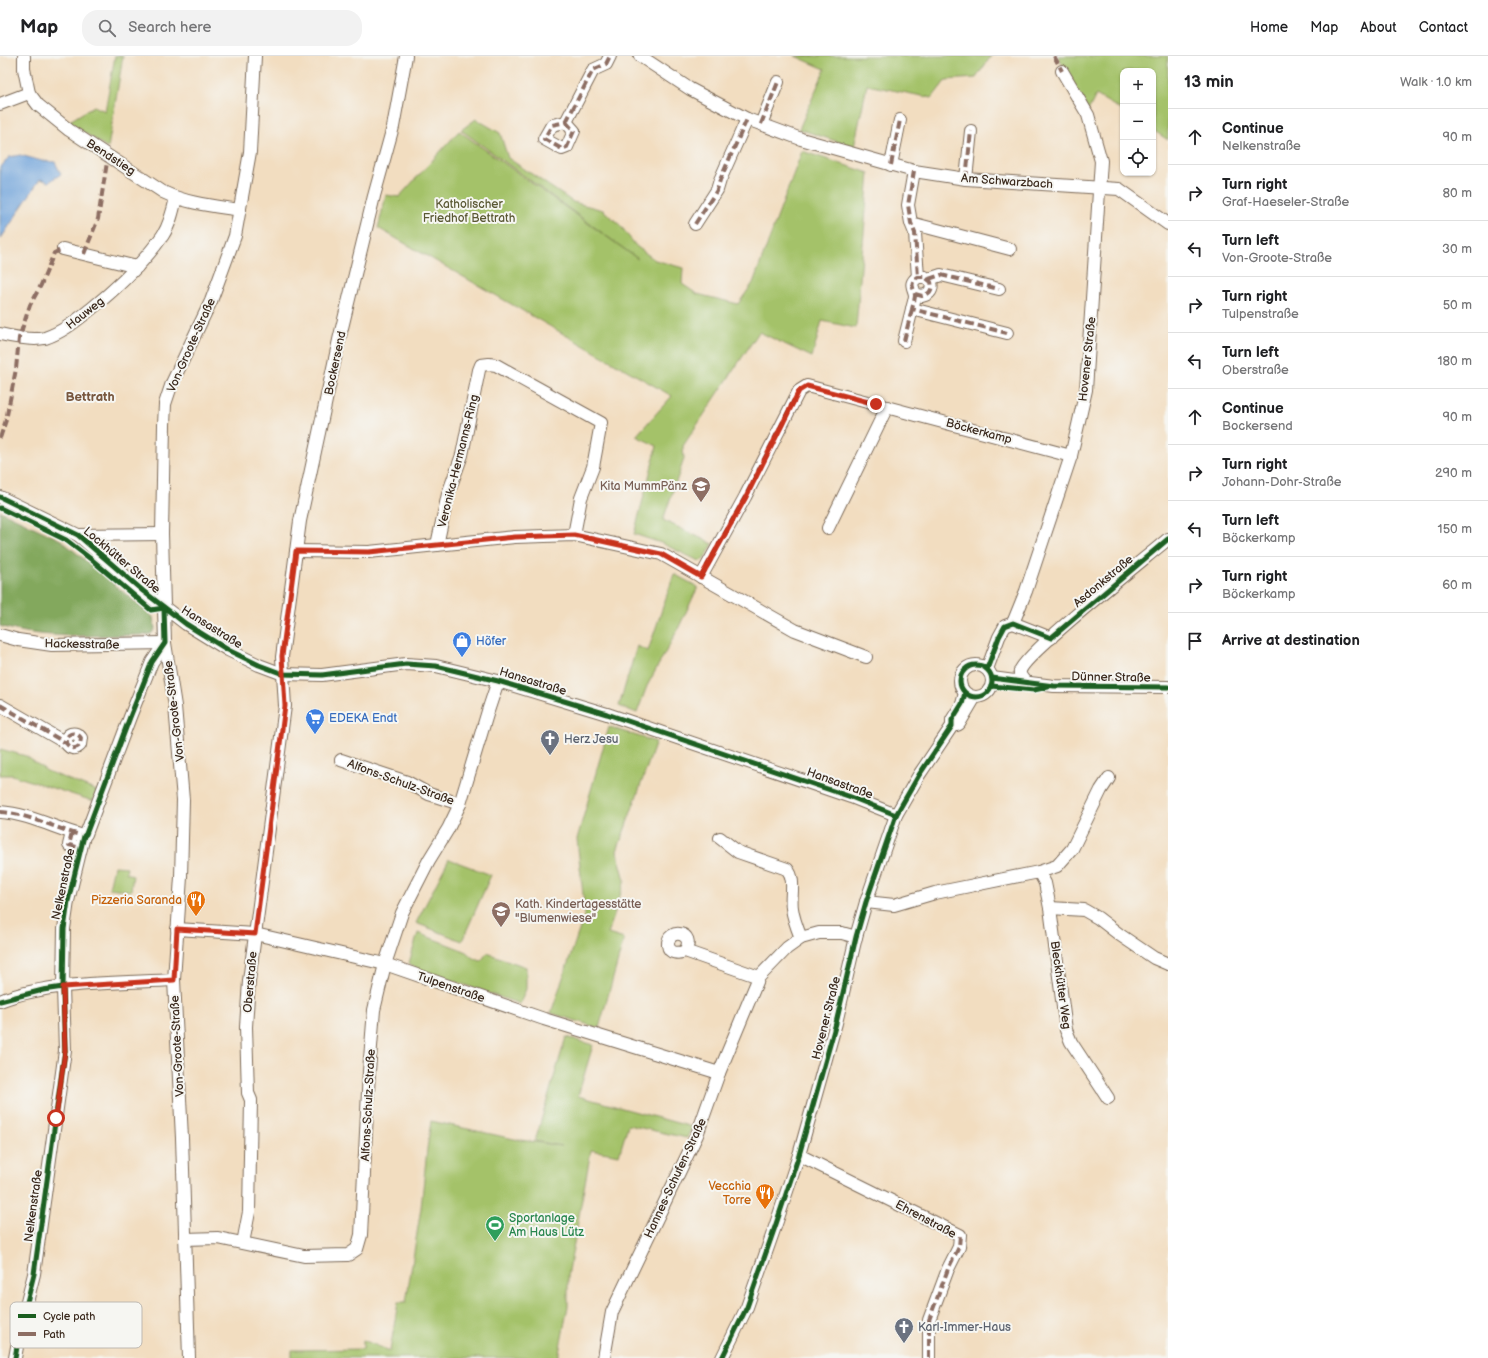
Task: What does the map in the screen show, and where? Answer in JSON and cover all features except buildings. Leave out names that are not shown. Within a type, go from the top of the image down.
[{"type":"street","name":"Bendstieg","points":[[24,56],[24,69],[29,93],[38,105],[69,130],[163,192],[176,198],[202,205],[240,210]]},
{"type":"street","name":"Von-Groote-Straße","points":[[189,1358],[174,980],[181,877],[183,800],[175,706],[165,643],[162,534],[165,404],[172,383],[211,301],[236,236],[250,152],[255,56]]},
{"type":"street","name":"Bockersend","points":[[283,674],[282,656],[300,521],[339,340],[375,189],[393,127],[406,56]]},
{"type":"street","points":[[566,122],[593,70],[606,64],[610,56]]},
{"type":"street","name":"Am Schwarzbach","points":[[640,56],[690,89],[747,119],[801,139],[914,171],[966,179],[1029,184],[1101,186],[1119,189],[1168,224]]},
{"type":"street","name":"Hovener Straße","points":[[1014,623],[1071,456],[1086,390],[1101,186],[1101,161],[1088,115],[1062,71]]},
{"type":"street","points":[[761,124],[778,82]]},
{"type":"street","points":[[0,104],[29,93]]},
{"type":"street","points":[[695,224],[717,190],[747,119]]},
{"type":"street","points":[[891,165],[900,120]]},
{"type":"street","points":[[966,179],[971,131]]},
{"type":"street","points":[[914,171],[908,205],[911,223],[915,233],[923,278],[932,286],[929,293],[922,296],[915,294]]},
{"type":"street","name":"Hauweg","points":[[0,334],[19,338],[44,338],[66,329],[112,292],[137,267],[164,234],[171,217],[176,198]]},
{"type":"street","points":[[911,223],[1010,249]]},
{"type":"street","points":[[63,250],[137,267]]},
{"type":"street","points":[[904,341],[915,294],[912,287],[914,280],[941,275],[999,289]]},
{"type":"street","points":[[912,309],[1007,334]]},
{"type":"street","name":"Veronika-Hermanns-Ring","points":[[437,545],[448,494],[462,455],[479,370],[481,365],[488,364],[496,365],[601,423],[593,467],[581,498],[574,535]]},
{"type":"street","name":"Böckerkamp","points":[[701,577],[746,497],[799,391],[807,386],[1071,456]]},
{"type":"street","points":[[828,528],[887,407]]},
{"type":"street","name":"Lockhütter Straße","points":[[0,497],[78,535],[164,608]]},
{"type":"street","name":"Lockhütter Straße","points":[[78,535],[162,534]]},
{"type":"street","points":[[296,551],[369,552],[515,537],[574,535],[661,554],[795,630],[866,657]]},
{"type":"street","name":"Asdonkstraße","points":[[1025,682],[1020,675],[1020,670],[1026,661],[1051,638],[1168,540]]},
{"type":"street","name":"Hansastraße","points":[[164,608],[186,624],[228,650],[259,665],[283,674],[322,675],[406,664],[436,666],[498,681],[607,714],[851,797],[896,815]]},
{"type":"street","points":[[970,695],[982,696],[988,692],[987,674],[999,637],[1005,626],[1014,623],[1051,638]]},
{"type":"street","name":"Hackesstraße","points":[[0,634],[18,640],[52,645],[165,643]]},
{"type":"street","name":"Nelkenstraße","points":[[27,1302],[34,1274],[65,1051],[63,987],[64,928],[68,901],[84,836],[152,662],[165,643]]},
{"type":"street","name":"Dünner Straße","points":[[970,695],[962,689],[960,681],[962,672],[972,665],[987,674],[1034,690],[1054,686]]},
{"type":"street","name":"Oberstraße","points":[[243,1243],[248,1212],[250,1116],[246,1027],[255,934],[285,706],[283,674]]},
{"type":"street","name":"Dünner Straße","points":[[987,674],[1054,686],[1168,687]]},
{"type":"street","name":"Hansastraße","points":[[488,709],[498,681]]},
{"type":"street","name":"Hovener Straße","points":[[722,1358],[747,1307],[799,1155],[836,1023],[856,937],[866,902],[896,815],[923,768],[952,726],[959,724],[970,695]]},
{"type":"street","points":[[0,705],[66,743]]},
{"type":"street","name":"Alfons-Schulz-Straße","points":[[185,1239],[218,1238],[304,1256],[348,1255],[357,1249],[361,1235],[369,1071],[374,1010],[385,964],[402,913],[460,804],[488,709]]},
{"type":"street","name":"Alfons-Schulz-Straße","points":[[341,760],[407,782],[429,794],[460,804]]},
{"type":"street","points":[[866,902],[894,905],[935,893],[1039,872],[1057,866],[1072,849],[1101,790],[1109,778]]},
{"type":"street","points":[[0,812],[35,818],[72,833],[84,836]]},
{"type":"street","name":"Nelkenstraße","points":[[72,833],[69,845],[81,848]]},
{"type":"street","points":[[720,838],[738,852],[787,869],[792,885],[792,907],[801,938]]},
{"type":"street","name":"Bleckhütter Weg","points":[[1039,872],[1045,883],[1050,908],[1066,1030],[1071,1042],[1108,1098]]},
{"type":"street","points":[[1050,908],[1084,910],[1098,918],[1154,958],[1168,964]]},
{"type":"street","name":"Tulpenstraße","points":[[177,929],[255,934],[385,964],[544,1019],[719,1073]]},
{"type":"street","name":"Hannes-Schufen-Straße","points":[[604,1358],[612,1312],[697,1135],[719,1073],[759,977],[787,948],[801,938],[819,933],[842,933],[856,937]]},
{"type":"street","points":[[685,951],[759,977]]},
{"type":"street","points":[[0,1000],[63,987],[174,980]]},
{"type":"street","name":"Ehrenstraße","points":[[799,1155],[960,1235],[959,1247],[948,1269],[928,1320],[928,1358]]},
{"type":"street","name":"Nelkenstraße","points":[[15,1358],[17,1348]]},
{"type":"green space","points":[[115,56],[123,56],[108,148],[68,122],[94,106],[105,111]]},
{"type":"green space","points":[[795,56],[991,56],[976,78],[946,80],[932,98],[867,85],[854,147],[799,129],[825,69]]},
{"type":"green space","points":[[1058,56],[1168,56],[1168,140],[1156,132],[1156,68],[1120,68],[1120,109],[1096,95],[1088,111]]},
{"type":"green space","name":"Katholischer Friedhof Bettrath","points":[[476,119],[500,133],[508,158],[573,202],[603,210],[620,225],[636,246],[655,260],[683,268],[682,284],[697,294],[738,304],[753,283],[802,151],[869,173],[856,328],[822,321],[812,357],[759,332],[683,446],[684,459],[663,520],[713,544],[705,558],[701,561],[661,543],[634,534],[657,446],[636,436],[672,396],[378,228],[386,195],[399,197],[459,131],[638,259],[461,130]]},
{"type":"green space","points":[[0,511],[61,540],[153,617],[155,629],[151,634],[140,635],[69,636],[34,633],[0,626]]},
{"type":"green space","points":[[674,574],[698,587],[677,631],[647,686],[637,713],[619,706],[637,646],[648,651]]},
{"type":"green space","points":[[609,727],[656,742],[617,851],[625,880],[608,934],[624,939],[599,1028],[551,1013],[585,913],[577,839]]},
{"type":"green space","points":[[0,749],[26,756],[47,771],[97,791],[93,801],[12,775],[0,775]]},
{"type":"green space","points":[[449,859],[491,875],[462,941],[416,923]]},
{"type":"green space","points":[[114,866],[127,867],[126,873],[133,875],[131,891],[109,888]]},
{"type":"green space","points":[[418,933],[465,951],[473,958],[481,961],[487,953],[526,967],[526,989],[520,1004],[416,968],[409,963]]},
{"type":"green space","name":"Sportanlage Am Haus Lütz","points":[[566,1037],[593,1045],[578,1096],[692,1127],[687,1138],[628,1125],[619,1155],[591,1150],[568,1276],[568,1306],[558,1358],[292,1358],[292,1350],[363,1349],[363,1340],[390,1351],[398,1302],[406,1302],[421,1208],[431,1121],[514,1139],[562,1146],[535,1141]]},
{"type":"water","points":[[20,155],[42,161],[55,162],[61,174],[49,182],[40,179],[0,240],[0,168],[9,157]]},
{"type":"marked path","points":[[566,122],[593,70],[606,64],[610,56]]},
{"type":"marked path","points":[[1054,56],[1062,71]]},
{"type":"marked path","points":[[761,124],[778,82]]},
{"type":"marked path","points":[[695,224],[717,190],[747,119]]},
{"type":"marked path","points":[[891,165],[900,120]]},
{"type":"marked path","points":[[566,122],[574,131],[567,147],[562,149],[544,139],[552,125],[566,122]]},
{"type":"marked path","points":[[966,179],[971,131]]},
{"type":"marked path","points":[[84,254],[98,219],[108,156]]},
{"type":"marked path","points":[[914,171],[908,205],[911,223],[915,233],[918,277]]},
{"type":"marked path","points":[[0,438],[6,420],[16,369],[19,338],[30,305],[41,285],[54,253],[63,249]]},
{"type":"marked path","points":[[929,279],[941,275],[999,289]]},
{"type":"marked path","points":[[915,294],[922,296],[930,291],[932,287],[931,282],[925,277],[918,277],[912,284],[915,295],[912,309],[1007,333]]},
{"type":"marked path","points":[[904,341],[912,309]]},
{"type":"marked path","points":[[701,577],[745,497],[795,398]]},
{"type":"marked path","points":[[0,705],[66,743],[71,748],[76,748],[80,745],[81,738],[74,733],[67,737],[66,743]]},
{"type":"marked path","points":[[0,812],[22,816],[84,836]]},
{"type":"marked path","points":[[72,833],[69,845],[81,848]]},
{"type":"marked path","points":[[929,1358],[929,1320],[948,1269],[959,1247],[960,1235]]},
{"type":"cycle path","points":[[0,497],[78,535],[143,591],[186,624],[228,650],[259,665],[283,674],[322,675],[406,664],[436,666],[498,681],[607,714],[851,797],[896,815]]},
{"type":"cycle path","points":[[0,508],[66,540],[151,610],[164,608]]},
{"type":"cycle path","points":[[987,669],[999,637],[1005,626],[1013,623],[1051,638],[1168,539]]},
{"type":"cycle path","points":[[27,1302],[34,1274],[65,1051],[63,987],[64,929],[68,901],[84,836],[152,662],[165,643],[164,608]]},
{"type":"cycle path","points":[[973,665],[979,665],[989,672],[992,681],[991,687],[985,694],[979,697],[973,697],[963,690],[960,684],[960,678],[967,668],[973,665]]},
{"type":"cycle path","points":[[992,678],[1054,686],[1168,687]]},
{"type":"cycle path","points":[[991,686],[1034,690],[1048,687]]},
{"type":"cycle path","points":[[722,1358],[747,1307],[799,1155],[836,1023],[856,937],[866,902],[896,815],[919,775],[952,726],[952,720],[962,704],[965,693]]},
{"type":"cycle path","points":[[0,1001],[43,990],[63,987]]},
{"type":"cycle path","points":[[15,1358],[17,1348]]},
{"type":"place","name":"Kita MummPänz","points":[[701,503]]},
{"type":"place","name":"Höfer","points":[[462,658]]},
{"type":"place","name":"EDEKA Endt","points":[[315,735]]},
{"type":"place","name":"Herz Jesu","points":[[550,756]]},
{"type":"place","name":"Pizzeria Saranda","points":[[196,917]]},
{"type":"place","name":"Kath. Kindertagesstätte \"Blumenwiese\"","points":[[501,928]]},
{"type":"place","name":"Vecchia Torre","points":[[765,1210]]},
{"type":"place","name":"Sportanlage Am Haus Lütz","points":[[495,1242]]},
{"type":"place","name":"Karl-Immer-Haus","points":[[904,1344]]},
{"type":"district","name":"Bettrath","points":[[90,396]]},
{"type":"route","points":[[56,1118],[65,1051],[63,987],[174,980],[177,929],[255,934],[285,706],[282,656],[296,551],[369,552],[515,537],[574,535],[661,554],[701,577],[746,497],[799,391],[807,386],[876,404]]}]
